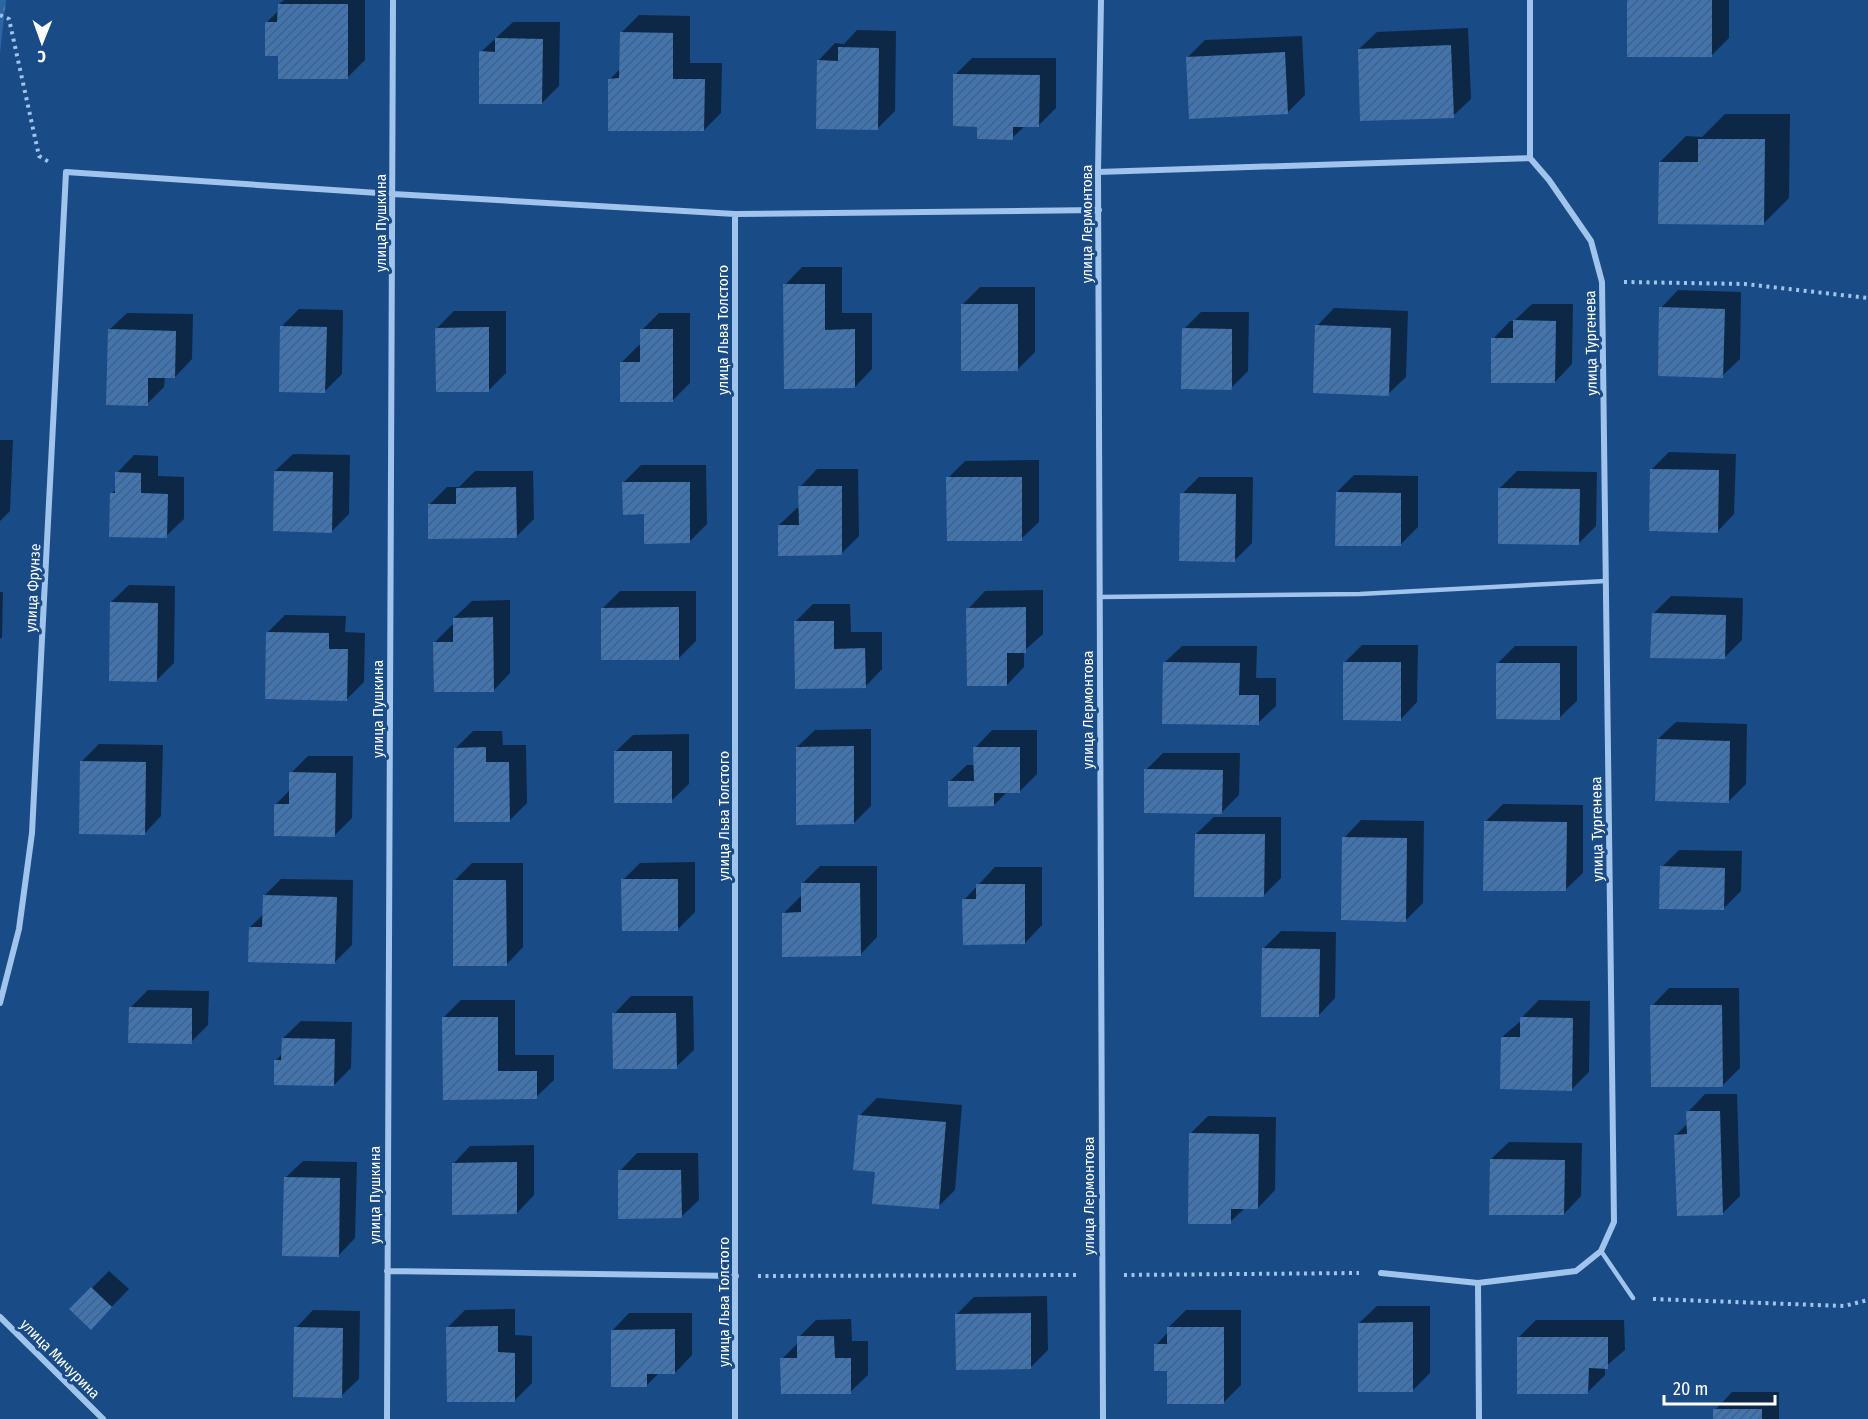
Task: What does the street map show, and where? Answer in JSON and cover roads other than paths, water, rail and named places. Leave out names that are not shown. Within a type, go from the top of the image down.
[{"type":"street","name":"улица Пушкина","points":[[387,1419],[393,0]]},
{"type":"street","name":"улица Лермонтова","points":[[1101,0],[1098,172],[1103,1419]]},
{"type":"street","points":[[1098,172],[1530,158],[1530,0]]},
{"type":"street","name":"улица Тургенева","points":[[1381,1273],[1478,1283],[1576,1271],[1601,1251],[1614,1222],[1602,282],[1591,241],[1549,180],[1530,158]]},
{"type":"street","name":"улица Фрунзе","points":[[0,1003],[19,929],[32,833],[66,172],[393,194]]},
{"type":"street","points":[[393,194],[735,214],[1099,210]]},
{"type":"street","name":"улица Льва Толстого","points":[[735,214],[735,1419]]},
{"type":"street","points":[[387,1271],[736,1276]]},
{"type":"street","points":[[1478,1283],[1479,1419]]},
{"type":"street","name":"улица Мичурина","points":[[0,1317],[103,1419]]},
{"type":"lane","points":[[1100,597],[1360,594],[1606,581]]},
{"type":"lane","points":[[1601,1251],[1633,1298]]}]
